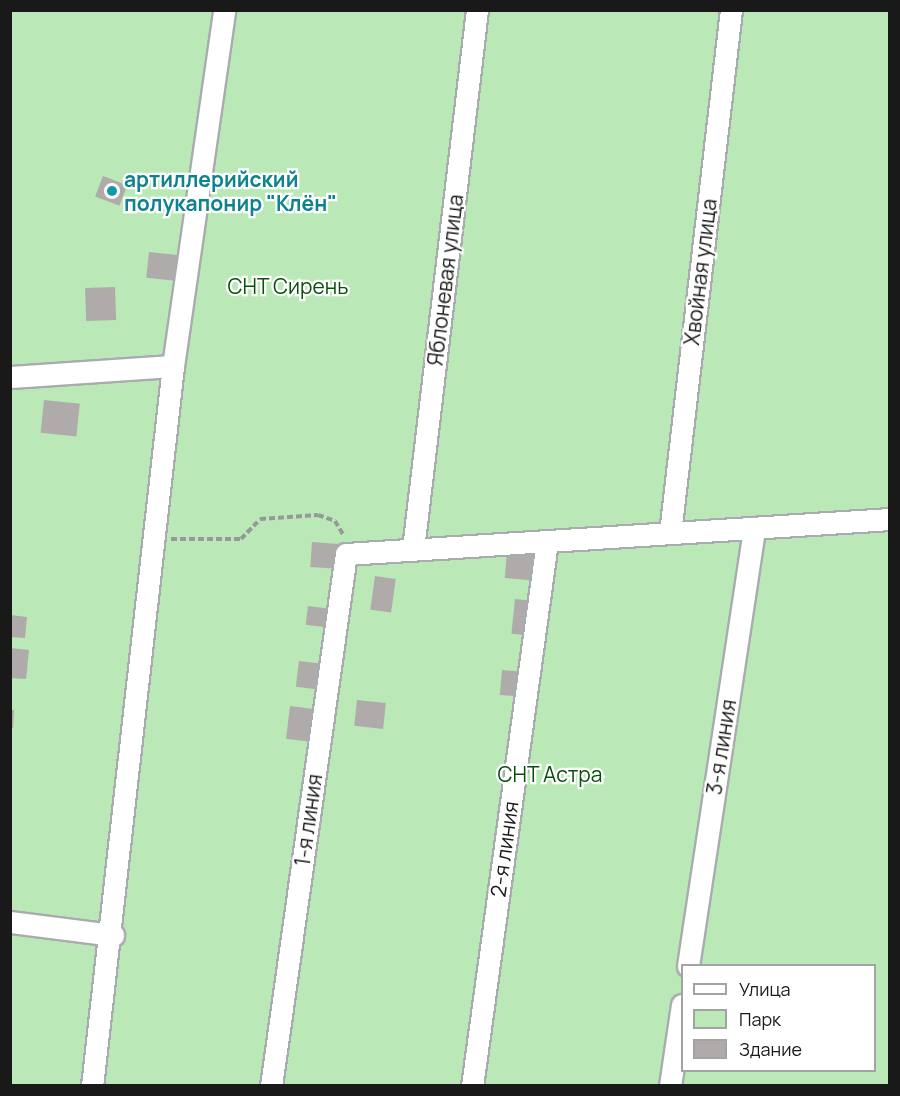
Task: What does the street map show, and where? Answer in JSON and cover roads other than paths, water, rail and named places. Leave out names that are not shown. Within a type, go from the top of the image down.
[{"type":"street","points":[[92,1086],[112,935],[173,366],[224,10]]},
{"type":"street","name":"Яблоневая улица","points":[[413,549],[477,10]]},
{"type":"street","name":"Хвойная улица","points":[[670,533],[731,10]]},
{"type":"street","points":[[10,377],[173,366]]},
{"type":"street","points":[[413,549],[890,519]]},
{"type":"street","name":"3-я линия","points":[[688,964],[754,528]]},
{"type":"street","name":"2-я линия","points":[[471,1086],[547,541]]},
{"type":"street","name":"1-я линия","points":[[271,1086],[348,554],[413,549]]},
{"type":"street","points":[[10,922],[112,935]]},
{"type":"street","points":[[670,1086],[681,1012]]},
{"type":"place","name":"артиллерийский полукапонир \"Клён\"","points":[[112,191]]},
{"type":"park label","name":"СНТ Сирень","points":[[288,286]]},
{"type":"park label","name":"СНТ Астра","points":[[550,774]]}]
